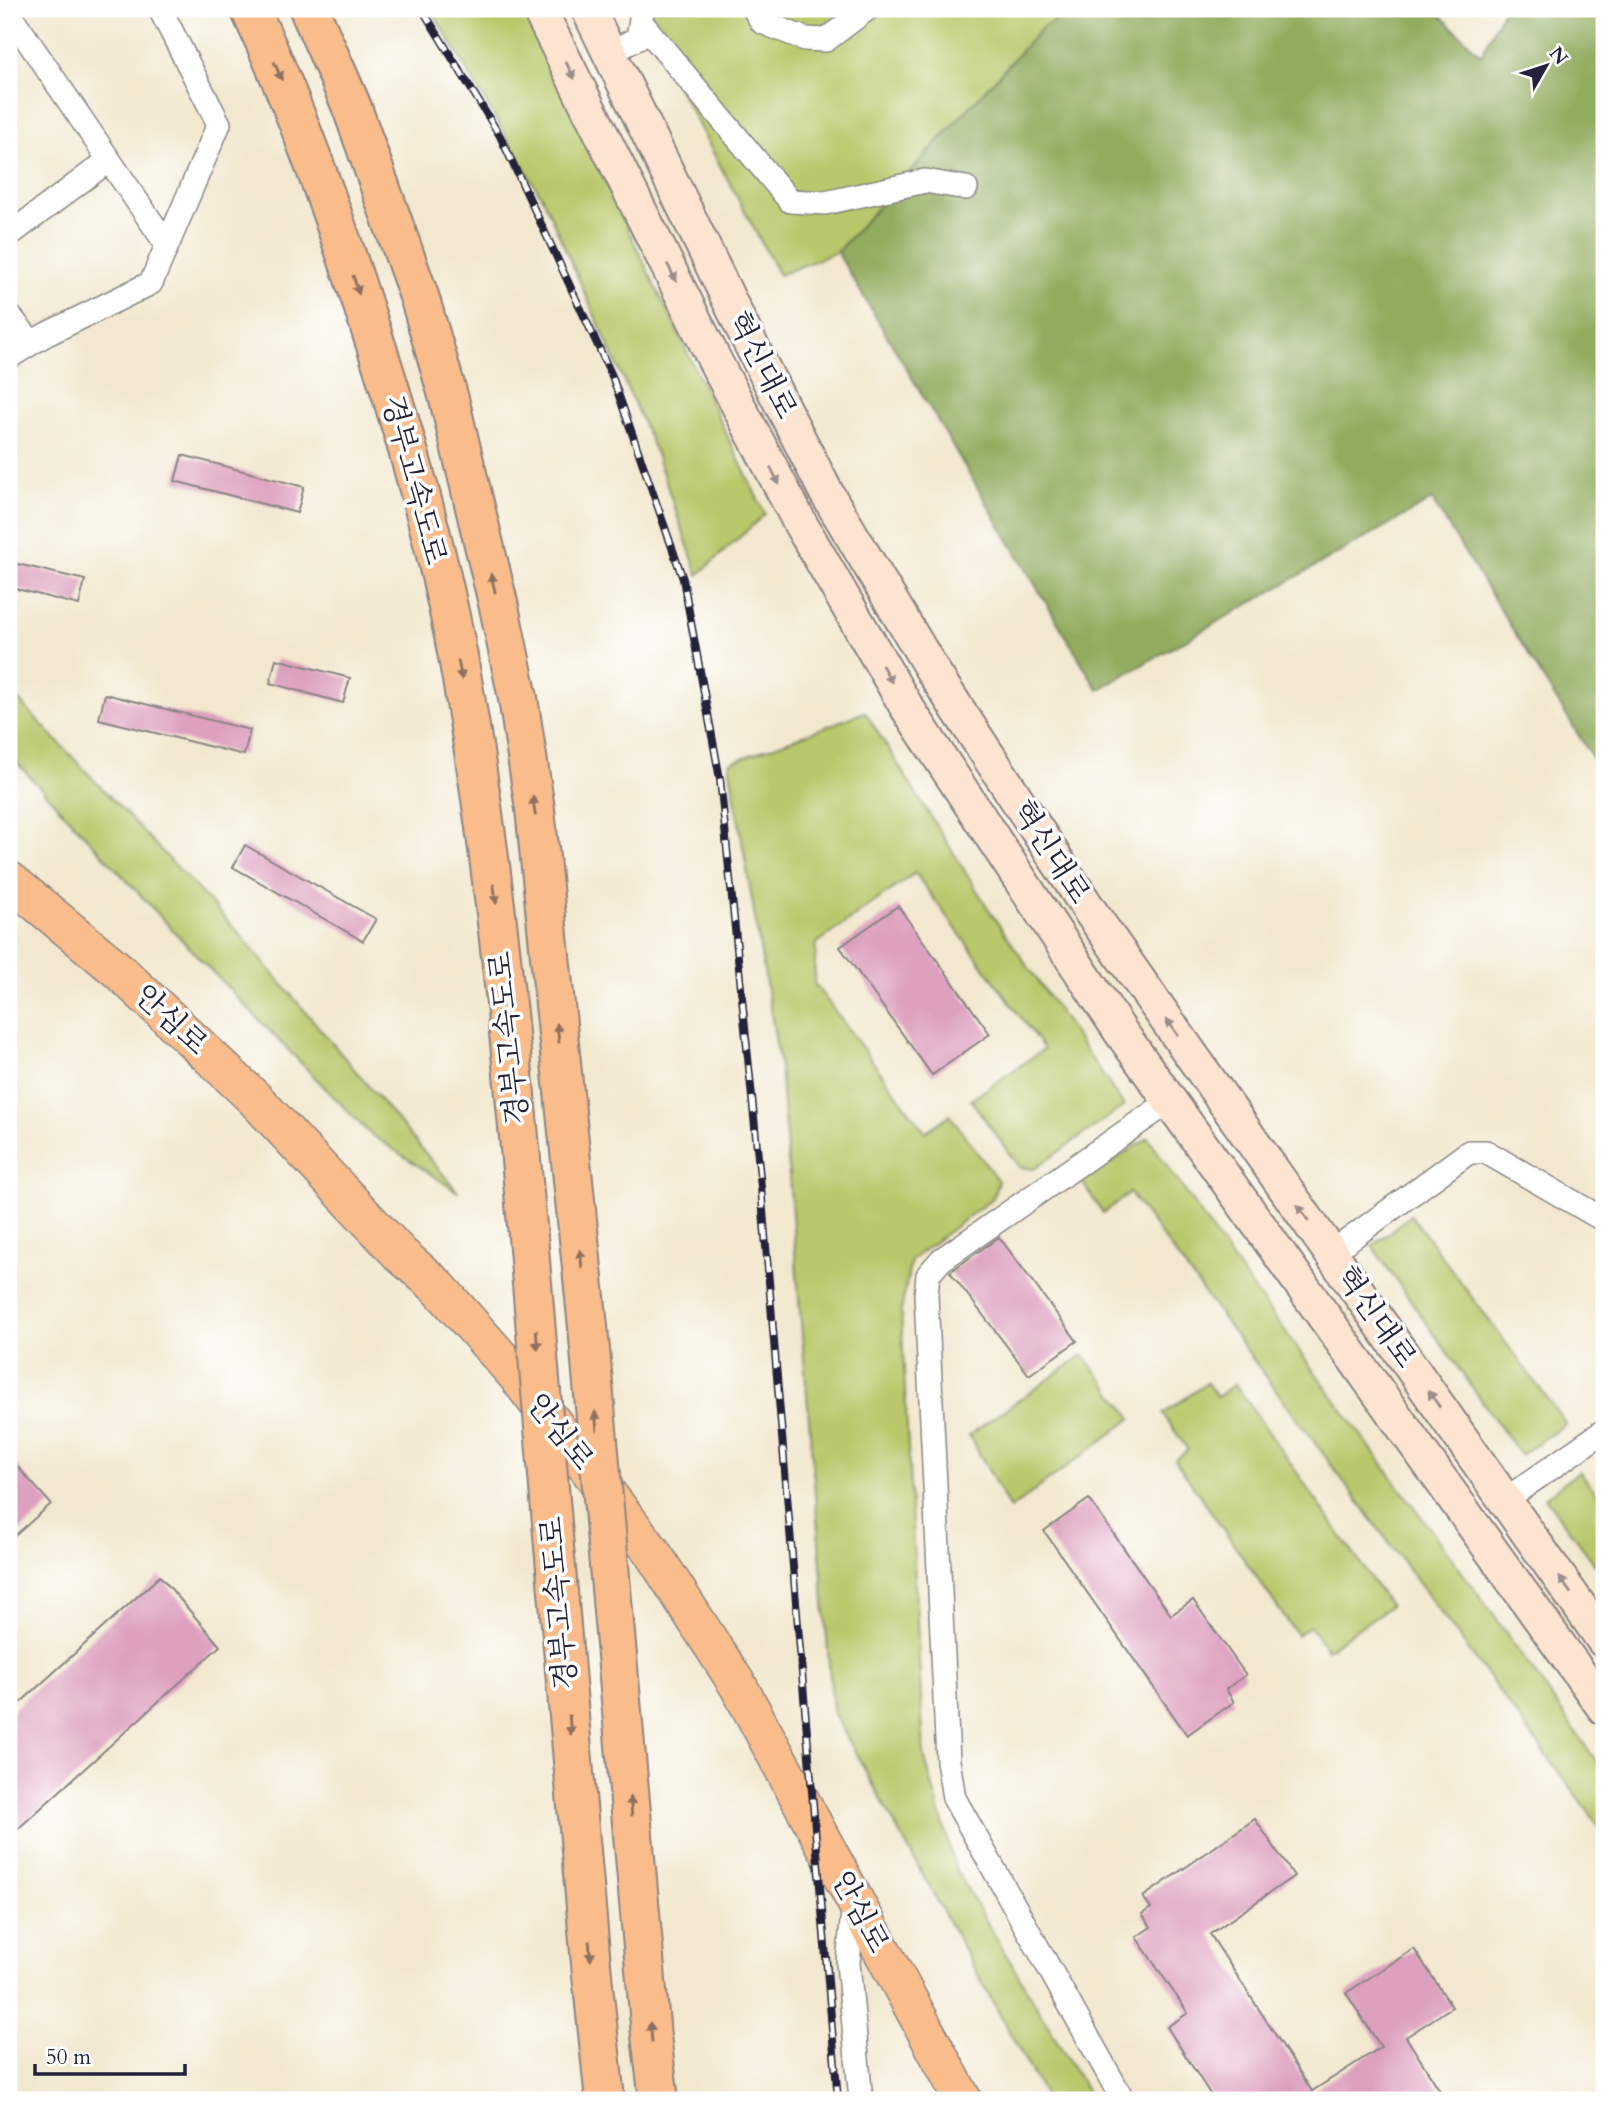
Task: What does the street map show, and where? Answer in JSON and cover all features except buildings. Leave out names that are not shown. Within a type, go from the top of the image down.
[{"type":"highway","name":"경부고속도로","points":[[250,9],[298,120],[355,280],[391,392],[438,565],[461,671],[497,910],[593,1989],[606,2100]]},
{"type":"highway","name":"경부고속도로","points":[[309,9],[351,105],[420,299],[449,399],[518,698],[535,809],[588,1327],[659,2100]]},
{"type":"main road","points":[[539,9],[715,361],[808,537],[906,706],[1120,1031],[1604,1708]]},
{"type":"main road","name":"혁신대로","points":[[588,9],[744,331],[826,492],[934,673],[1090,911],[1604,1641]]},
{"type":"main road","name":"안심로","points":[[9,880],[119,971],[254,1098],[401,1255],[438,1287],[517,1376],[652,1552],[739,1687],[962,2100]]},
{"type":"street","points":[[9,357],[151,283],[219,124],[160,9]]},
{"type":"street","points":[[754,9],[762,22],[804,39],[826,40],[867,9]]},
{"type":"street","points":[[9,13],[167,246]]},
{"type":"street","points":[[610,53],[638,38],[642,15]]},
{"type":"street","points":[[642,15],[790,201],[825,203],[925,181],[966,188]]},
{"type":"street","points":[[9,235],[109,160]]},
{"type":"street","points":[[9,315],[32,343]]},
{"type":"street","points":[[1124,2100],[954,1798],[948,1761],[926,1295],[928,1275],[941,1260],[1170,1101]]},
{"type":"street","points":[[1331,1253],[1469,1152],[1486,1152],[1604,1220]]},
{"type":"street","points":[[1505,1500],[1604,1431]]},
{"type":"street","points":[[853,1900],[848,1963],[861,2100]]},
{"type":"green space","points":[[431,9],[522,9],[765,514],[698,575],[654,448],[544,201]]},
{"type":"green space","points":[[636,9],[1075,9],[1042,28],[837,252],[779,275]]},
{"type":"green space","points":[[1075,9],[1434,9],[1481,55],[1504,9],[1604,9],[1604,776],[1432,500],[1098,690],[837,252],[1042,28]]},
{"type":"green space","points":[[9,690],[238,932],[459,1193],[369,1133],[199,958],[9,754]]},
{"type":"green space","points":[[865,712],[993,916],[1124,1106],[1034,1169],[1019,1167],[971,1100],[1044,1049],[915,873],[816,944],[814,983],[925,1132],[950,1115],[998,1181],[993,1198],[911,1260],[901,1311],[924,1755],[956,1870],[1092,2100],[1047,2100],[833,1712],[780,1067],[729,763]]},
{"type":"green space","points":[[1148,1138],[1236,1265],[1492,1613],[1604,1772],[1604,1833],[1130,1193],[1103,1213],[1082,1182]]},
{"type":"green space","points":[[1411,1215],[1566,1424],[1520,1455],[1372,1246]]},
{"type":"green space","points":[[1083,1355],[1132,1418],[1010,1509],[969,1435]]},
{"type":"green space","points":[[1207,1383],[1217,1397],[1235,1384],[1390,1606],[1327,1650],[1310,1626],[1297,1635],[1175,1460],[1188,1450],[1163,1414]]},
{"type":"green space","points":[[1579,1471],[1604,1502],[1604,1576],[1545,1498]]},
{"type":"railway","points":[[422,9],[500,136],[612,376],[683,579],[720,779],[761,1187],[838,2100]]}]
